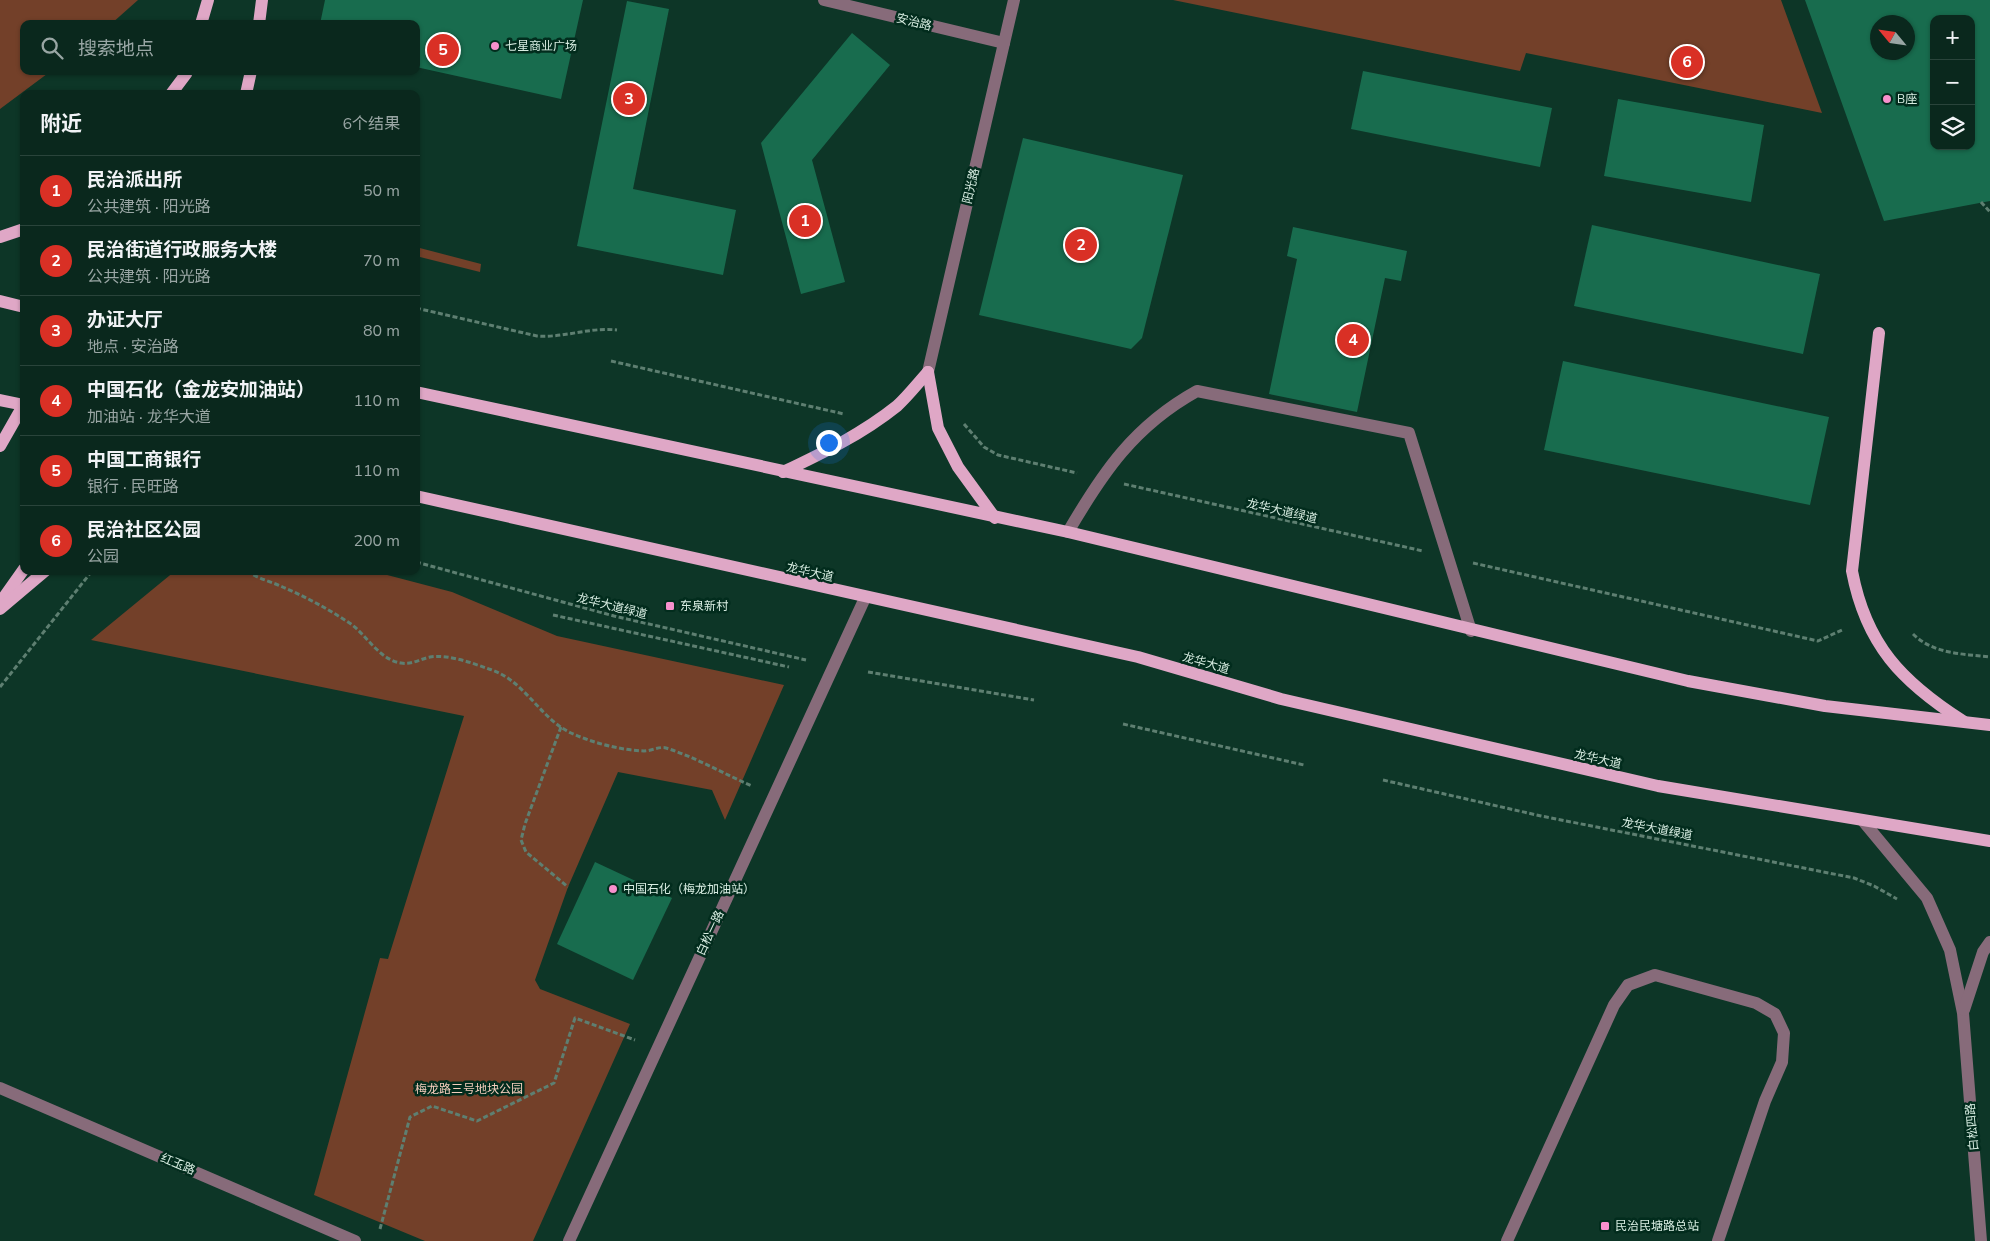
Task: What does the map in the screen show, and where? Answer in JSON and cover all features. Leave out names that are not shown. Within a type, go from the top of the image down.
[{"type":"main road","points":[[202,20],[208,0]]},
{"type":"main road","points":[[260,20],[262,0]]},
{"type":"main road","points":[[174,90],[185,75]]},
{"type":"main road","points":[[180,90],[185,75]]},
{"type":"main road","points":[[247,90],[250,75]]},
{"type":"main road","points":[[0,238],[20,230]]},
{"type":"main road","points":[[0,301],[20,306]]},
{"type":"main road","points":[[1879,333],[1852,570],[1857,596],[1876,639],[1907,680],[1930,700],[1966,723]]},
{"type":"main road","points":[[784,472],[838,446],[884,415],[898,405],[928,372]]},
{"type":"main road","points":[[928,372],[938,428],[958,467],[995,518]]},
{"type":"main road","points":[[420,393],[995,518],[1068,532],[1471,631],[1688,681],[1825,706],[1990,725]]},
{"type":"main road","points":[[0,400],[20,404]]},
{"type":"main road","points":[[0,446],[20,412]]},
{"type":"main road","name":"龙华大道","points":[[420,497],[865,598],[1138,657],[1280,699],[1658,786],[1990,841]]},
{"type":"main road","points":[[0,602],[20,574]]},
{"type":"main road","points":[[0,608],[40,575]]},
{"type":"street","name":"安治路","points":[[824,0],[1004,43]]},
{"type":"street","name":"阳光路","points":[[928,372],[1014,0]]},
{"type":"street","points":[[1068,532],[1096,484],[1141,429],[1197,391],[1409,433],[1471,631]]},
{"type":"street","name":"白松一路","points":[[569,1241],[865,598]]},
{"type":"street","name":"白松四路","points":[[1863,821],[1927,898],[1950,950],[1963,1013],[1981,1241]]},
{"type":"street","name":"白松四路","points":[[1963,1013],[1983,952],[1990,942]]},
{"type":"street","points":[[1506,1241],[1614,1005],[1628,985],[1656,975],[1756,1003],[1775,1014],[1784,1034],[1782,1062],[1764,1101],[1718,1241]]},
{"type":"street","name":"红玉路","points":[[0,1088],[356,1241]]},
{"type":"path","points":[[1981,202],[1990,212]]},
{"type":"path","points":[[420,309],[537,336],[553,337],[601,328],[617,330]]},
{"type":"path","points":[[611,361],[844,415]]},
{"type":"path","points":[[964,424],[984,447],[998,455],[1073,472]]},
{"type":"path","name":"龙华大道绿道","points":[[1140,487],[1421,551]]},
{"type":"path","name":"龙华大道绿道","points":[[420,563],[614,616],[806,660]]},
{"type":"path","points":[[1478,564],[1818,641],[1842,630]]},
{"type":"path","points":[[0,687],[89,575]]},
{"type":"path","points":[[256,575],[310,600],[342,618],[360,630],[386,657],[400,663],[416,663],[430,657],[443,657],[505,675],[521,687],[561,727],[588,741],[635,750],[648,751],[664,747],[752,786]]},
{"type":"path","points":[[553,615],[789,667]]},
{"type":"path","points":[[1913,634],[1921,642],[1931,647],[1948,652],[1990,657]]},
{"type":"path","points":[[868,672],[1034,700]]},
{"type":"path","points":[[1122,724],[1304,765]]},
{"type":"path","points":[[561,727],[525,824],[521,840],[526,852],[568,887]]},
{"type":"path","name":"龙华大道绿道","points":[[1383,780],[1531,814],[1854,878],[1874,886],[1901,903]]},
{"type":"path","points":[[380,1229],[410,1117],[432,1106],[477,1121],[554,1083],[575,1018],[635,1040]]},
{"type":"green space","points":[[0,0],[138,0],[116,20],[20,20],[20,75],[46,75],[26,90],[20,90],[20,94],[0,109]]},
{"type":"green space","points":[[1173,0],[1781,0],[1822,113],[1526,53],[1520,71]]},
{"type":"green space","points":[[420,248],[481,264],[480,272],[420,257]]},
{"type":"green space","name":"梅龙路三号地块公园","points":[[170,575],[387,575],[452,592],[557,636],[784,685],[725,820],[712,790],[618,772],[568,887],[535,980],[540,989],[630,1024],[533,1241],[425,1241],[314,1195],[380,958],[388,959],[464,716],[91,640]]},
{"type":"building","name":"七星商业广场","points":[[325,0],[583,0],[561,99],[420,68],[420,20],[321,20]]},
{"type":"building","name":"B座","points":[[1805,0],[1990,0],[1990,201],[1884,221]]},
{"type":"building","points":[[627,1],[669,9],[633,189],[736,210],[723,275],[577,246]]},
{"type":"building","points":[[852,33],[890,65],[812,160],[845,282],[801,294],[761,143]]},
{"type":"building","points":[[1363,71],[1552,108],[1540,167],[1351,129]]},
{"type":"building","points":[[1618,99],[1764,125],[1751,202],[1604,176]]},
{"type":"building","points":[[1023,138],[1183,175],[1142,338],[1131,349],[979,315]]},
{"type":"building","points":[[1592,225],[1820,274],[1803,354],[1574,306]]},
{"type":"building","points":[[1293,227],[1407,251],[1401,281],[1385,278],[1357,412],[1269,394],[1297,259],[1287,256]]},
{"type":"building","points":[[1563,361],[1829,417],[1810,505],[1544,450]]},
{"type":"building","points":[[595,862],[672,898],[633,980],[557,944]]},
{"type":"place","name":"七星商业广场","points":[[495,46]]},
{"type":"place","name":"中国工商银行","points":[[443,50]]},
{"type":"place","name":"民治社区公园","points":[[1687,62]]},
{"type":"place","name":"办证大厅","points":[[629,99]]},
{"type":"place","name":"B座","points":[[1887,99]]},
{"type":"place","name":"民治派出所","points":[[805,221]]},
{"type":"place","name":"民治街道行政服务大楼","points":[[1081,245]]},
{"type":"place","name":"中国石化（金龙安加油站）","points":[[1353,340]]},
{"type":"place","name":"东泉新村","points":[[670,606]]},
{"type":"place","name":"中国石化（梅龙加油站）","points":[[613,889]]},
{"type":"place","name":"民治民塘路总站","points":[[1605,1226]]}]
